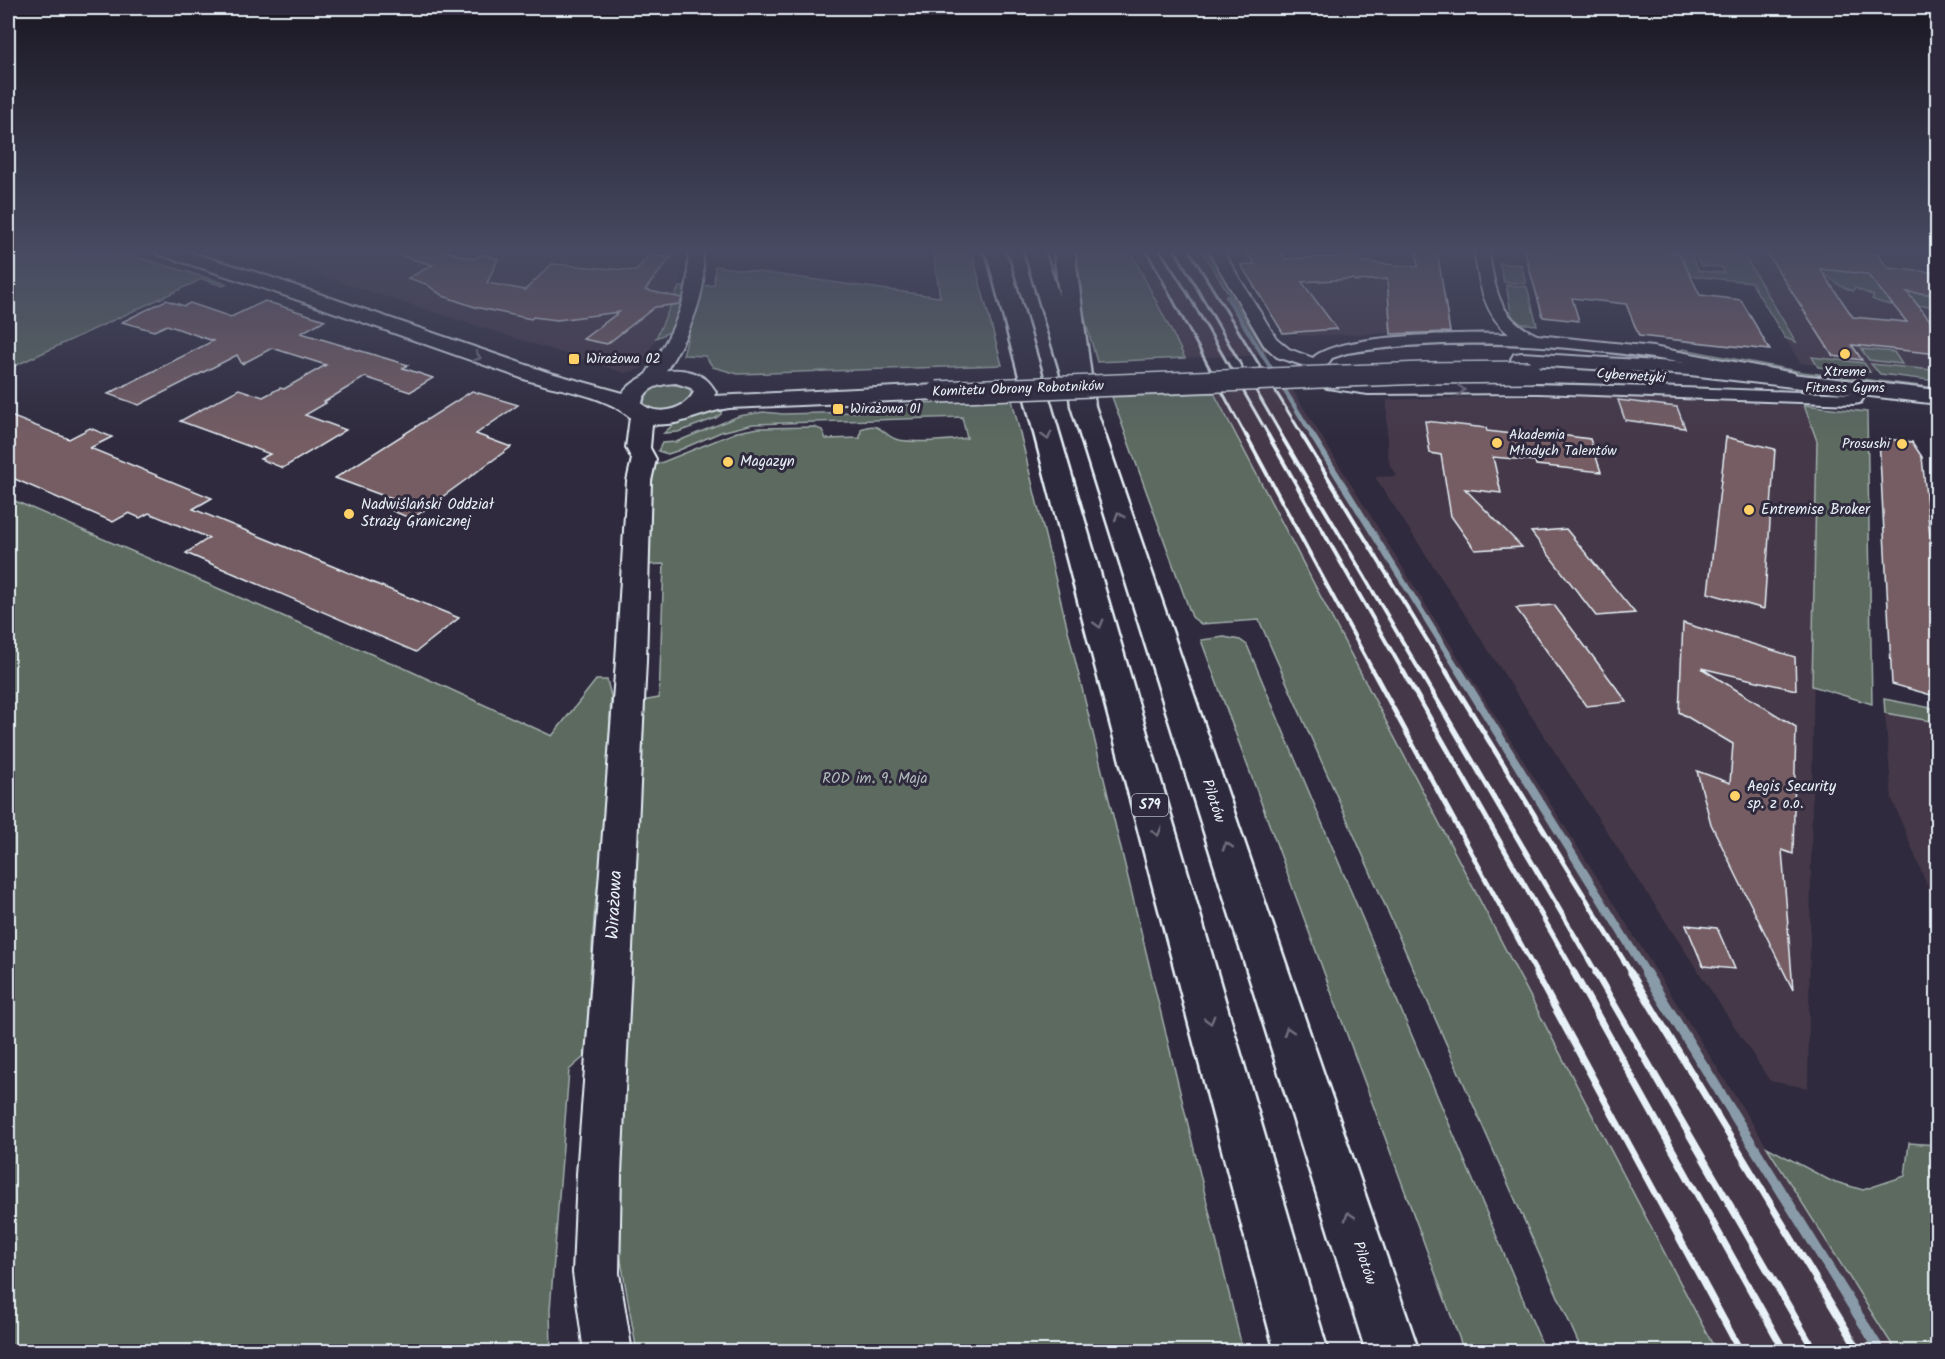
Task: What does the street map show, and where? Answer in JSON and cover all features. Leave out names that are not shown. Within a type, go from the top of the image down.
[{"type":"main road","name":"S79","points":[[1012,313],[1302,1352]]},
{"type":"main road","name":"Pilotów","points":[[1054,313],[1393,1352]]},
{"type":"main road","points":[[1073,313],[1083,406]]},
{"type":"street","points":[[355,313],[539,377],[616,398],[637,410],[669,417]]},
{"type":"street","points":[[398,313],[580,374],[619,384],[680,377],[692,379],[704,387],[704,398],[694,409]]},
{"type":"street","points":[[637,410],[630,401],[635,392],[648,382],[664,356],[676,344],[688,313]]},
{"type":"street","points":[[1252,313],[1264,334],[1283,353],[1320,360],[1317,371],[1339,386],[1402,390],[1538,388],[1854,399]]},
{"type":"street","points":[[1479,339],[1490,330],[1491,313]]},
{"type":"street","points":[[1501,313],[1509,327],[1523,336],[1539,340]]},
{"type":"street","name":"Cybernetyki","points":[[1320,360],[1346,348],[1381,344],[1479,339],[1539,340],[1652,351],[1828,384]]},
{"type":"street","points":[[676,344],[680,377]]},
{"type":"street","name":"Cybernetyki","points":[[1526,366],[1673,379],[1938,408]]},
{"type":"street","name":"Cybernetyki","points":[[1197,376],[1447,373],[1526,366],[1674,368],[1938,397]]},
{"type":"street","name":"Komitetu Obrony Robotników","points":[[704,387],[936,386],[1197,376]]},
{"type":"street","name":"Komitetu Obrony Robotników","points":[[669,417],[707,404],[729,401],[936,386]]},
{"type":"street","name":"Wirażowa","points":[[637,410],[638,448],[644,459]]},
{"type":"street","name":"Wirażowa","points":[[608,1352],[596,1273],[599,1174],[631,661],[639,481],[644,459],[650,454],[661,427],[669,417]]},
{"type":"shaded area","points":[[438,313],[667,313],[641,369],[625,373]]},
{"type":"shaded area","points":[[1162,313],[1241,313],[1263,349],[1270,355],[1185,358]]},
{"type":"shaded area","points":[[1271,313],[1447,313],[1450,331],[1299,336],[1294,332],[1283,333]]},
{"type":"shaded area","points":[[1771,313],[1937,313],[1937,378],[1800,363]]},
{"type":"shaded area","points":[[1292,389],[1470,676],[1896,1351],[1716,1351],[1214,393]]},
{"type":"shaded area","points":[[1512,396],[1603,397],[1804,405],[1817,441],[1808,1088],[1770,1081],[1375,477],[1397,476],[1390,466],[1387,450],[1387,400]]},
{"type":"shaded area","points":[[1885,713],[1937,722],[1937,910],[1892,799]]},
{"type":"green space","points":[[8,313],[128,313],[8,369]]},
{"type":"green space","points":[[667,313],[679,313],[674,330],[656,338]]},
{"type":"green space","points":[[694,313],[988,313],[1002,365],[738,374],[713,367],[705,356],[683,355]]},
{"type":"green space","points":[[1083,313],[1162,313],[1185,358],[1097,362]]},
{"type":"green space","points":[[1241,313],[1245,313],[1269,351],[1264,349]]},
{"type":"green space","points":[[1511,313],[1534,313],[1537,325],[1513,323]]},
{"type":"green space","points":[[1770,313],[1779,313],[1796,342],[1785,338]]},
{"type":"green space","points":[[1683,349],[1802,372],[1937,388],[1937,390],[1833,380],[1674,352]]},
{"type":"green space","points":[[1861,349],[1894,352],[1902,364],[1869,360]]},
{"type":"green space","points":[[1812,357],[1864,363],[1870,372],[1818,367]]},
{"type":"green space","points":[[1871,364],[1933,370],[1937,373],[1937,381],[1880,374]]},
{"type":"green space","points":[[668,384],[688,387],[692,395],[677,408],[663,410],[644,404],[643,396],[652,388]]},
{"type":"green space","points":[[1214,393],[1716,1351],[1582,1351],[1259,620],[1201,624],[1192,617],[1112,397]]},
{"type":"green space","name":"ROD im. 9. Maja","points":[[1012,400],[1243,1351],[637,1352],[620,1255],[622,1065],[642,701],[659,698],[664,564],[644,565],[653,466],[737,432],[759,428],[814,427],[822,430],[826,439],[860,438],[861,429],[873,426],[899,440],[933,441],[967,438],[962,417],[753,424],[721,432],[668,454],[658,451],[662,443],[676,442],[739,416],[763,412],[783,414],[858,412],[921,403]]},
{"type":"green space","points":[[1804,405],[1867,412],[1872,704],[1812,686],[1817,441]]},
{"type":"green space","points":[[722,407],[721,414],[716,418],[678,432],[664,433],[673,425]]},
{"type":"green space","points":[[8,498],[406,669],[552,736],[596,680],[607,680],[611,696],[603,869],[598,881],[594,918],[585,1056],[569,1070],[550,1310],[551,1351],[8,1351]]},
{"type":"green space","points":[[1224,637],[1240,640],[1247,645],[1545,1351],[1464,1351],[1201,640]]},
{"type":"green space","points":[[1884,699],[1937,709],[1937,722],[1885,713]]},
{"type":"green space","points":[[1909,1143],[1937,1145],[1937,1351],[1896,1351],[1767,1147],[1829,1180],[1863,1190],[1905,1176]]},
{"type":"building","points":[[139,313],[221,313],[231,317],[239,313],[304,313],[325,320],[301,333],[408,365],[403,368],[433,378],[410,392],[365,377],[305,415],[346,430],[283,468],[260,459],[270,454],[180,421],[239,389],[263,397],[280,388],[284,389],[326,365],[272,348],[242,364],[237,355],[139,405],[108,394],[213,341],[167,325],[154,331],[122,322]]},
{"type":"building","points":[[505,313],[608,313],[557,320],[533,317],[531,319]]},
{"type":"building","points":[[617,313],[647,313],[607,344],[583,339]]},
{"type":"building","points":[[1271,313],[1325,313],[1337,329],[1283,333]]},
{"type":"building","points":[[1390,313],[1447,313],[1450,332],[1391,334]]},
{"type":"building","points":[[1542,313],[1577,313],[1579,321],[1543,317]]},
{"type":"building","points":[[1630,313],[1749,313],[1770,350],[1639,336]]},
{"type":"building","points":[[1806,313],[1851,313],[1853,317],[1907,322],[1900,313],[1924,313],[1938,330],[1938,354],[1852,345],[1862,360],[1833,356]]},
{"type":"building","points":[[472,391],[518,405],[476,434],[511,447],[416,516],[411,514],[407,517],[383,507],[395,500],[335,478]]},
{"type":"building","points":[[1618,400],[1677,407],[1685,428],[1625,420]]},
{"type":"building","points":[[8,415],[69,439],[90,428],[112,437],[90,448],[212,498],[193,509],[459,618],[416,652],[186,553],[209,538],[149,513],[140,518],[129,513],[113,522],[8,476]]},
{"type":"building","points":[[1425,421],[1530,436],[1529,432],[1590,439],[1601,472],[1536,465],[1535,461],[1493,457],[1501,493],[1465,489],[1522,547],[1475,550],[1451,516],[1441,455],[1430,453]]},
{"type":"building","points":[[1726,437],[1775,449],[1764,609],[1708,593]]},
{"type":"building","points":[[1879,438],[1912,442],[1922,457],[1938,614],[1938,697],[1892,684]]},
{"type":"building","points":[[1566,529],[1635,613],[1596,616],[1531,532]]},
{"type":"building","points":[[1554,605],[1627,702],[1586,706],[1516,608]]},
{"type":"building","points":[[1683,623],[1795,657],[1796,690],[1701,668],[1796,727],[1793,854],[1782,850],[1793,990],[1711,824],[1697,771],[1730,783],[1733,744],[1679,712]]},
{"type":"building","points":[[1686,925],[1717,928],[1735,969],[1703,966]]},
{"type":"waterway","points":[[1237,313],[1313,436]]},
{"type":"waterway","points":[[1312,435],[1460,673]]},
{"type":"waterway","points":[[1459,671],[1647,974]]},
{"type":"waterway","points":[[1646,973],[1881,1352]]},
{"type":"railway","points":[[1180,313],[1246,436]]},
{"type":"railway","points":[[1199,313],[1269,436]]},
{"type":"railway","points":[[1211,313],[1282,436]]},
{"type":"railway","points":[[1228,313],[1303,436]]},
{"type":"railway","points":[[1246,435],[1374,673]]},
{"type":"railway","points":[[1268,435],[1404,673]]},
{"type":"railway","points":[[1281,435],[1421,673]]},
{"type":"railway","points":[[1302,435],[1447,673]]},
{"type":"railway","points":[[1373,671],[1537,974]]},
{"type":"railway","points":[[1403,671],[1575,974]]},
{"type":"railway","points":[[1420,671],[1597,974]]},
{"type":"railway","points":[[1446,671],[1632,974]]},
{"type":"railway","points":[[1536,973],[1741,1352]]},
{"type":"railway","points":[[1574,973],[1785,1352]]},
{"type":"railway","points":[[1596,973],[1815,1352]]},
{"type":"railway","points":[[1631,973],[1860,1352]]},
{"type":"place","name":"Xtreme Fitness Gyms","points":[[1845,354]]},
{"type":"place","name":"Wirażowa 02","points":[[574,359]]},
{"type":"place","name":"Wirażowa 01","points":[[838,409]]},
{"type":"place","name":"Akademia Młodych Talentów","points":[[1497,443]]},
{"type":"place","name":"Prosushi","points":[[1902,444]]},
{"type":"place","name":"Magazyn","points":[[728,462]]},
{"type":"place","name":"Entremise Broker","points":[[1749,510]]},
{"type":"place","name":"Nadwiślański Oddział Straży Granicznej","points":[[349,514]]},
{"type":"place","name":"Aegis Security sp. z o.o.","points":[[1735,796]]}]
